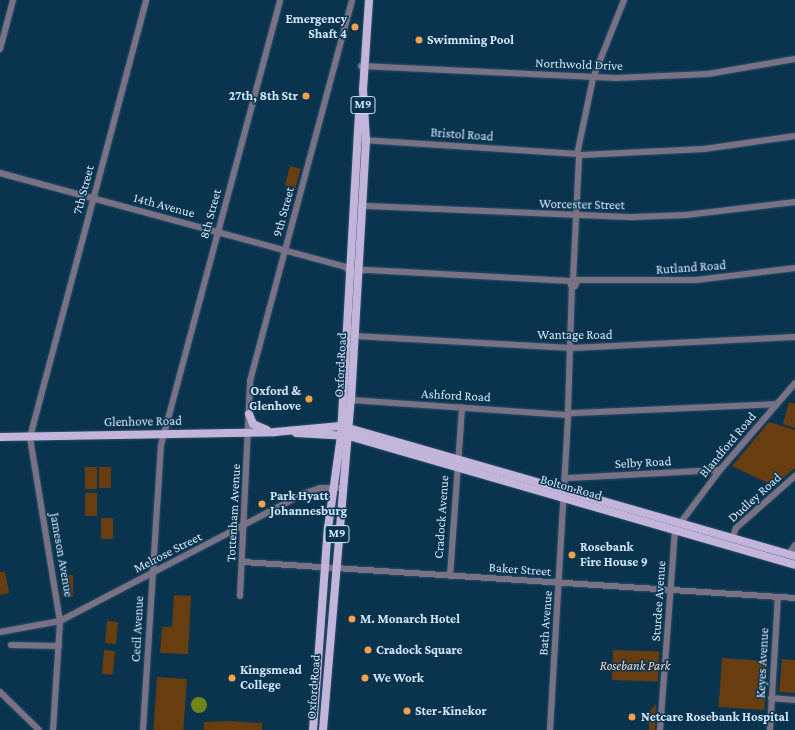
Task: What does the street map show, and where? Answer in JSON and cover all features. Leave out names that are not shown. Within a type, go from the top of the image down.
[{"type":"main road","name":"Oxford Road","points":[[322,730],[344,488],[345,431],[360,206],[364,0]]},
{"type":"main road","name":"Oxford Road","points":[[363,66],[369,0]]},
{"type":"main road","name":"Oxford Road","points":[[313,730],[324,569],[338,462],[351,400],[355,336],[355,269]]},
{"type":"main road","points":[[249,414],[255,425],[275,432]]},
{"type":"main road","name":"Glenhove Road","points":[[0,437],[248,431],[345,431]]},
{"type":"main road","name":"Glenhove Road","points":[[287,431],[316,433],[345,431]]},
{"type":"main road","name":"Bolton Road","points":[[345,431],[677,526],[795,565]]},
{"type":"main road","points":[[316,433],[333,437],[338,462]]},
{"type":"main road","name":"Bolton Road","points":[[677,526],[732,538],[792,555]]},
{"type":"street","points":[[0,49],[13,0]]},
{"type":"street","name":"7th Street","points":[[43,385],[146,0]]},
{"type":"street","name":"8th Street","points":[[164,433],[280,0]]},
{"type":"street","name":"9th Street","points":[[248,431],[250,381],[352,0]]},
{"type":"street","name":"Bath Avenue","points":[[550,730],[567,478],[578,153],[593,78],[624,0]]},
{"type":"street","name":"Northwold Drive","points":[[363,66],[593,78],[702,74],[795,60]]},
{"type":"street","name":"Bristol Road","points":[[362,140],[591,153],[704,149],[795,136]]},
{"type":"street","name":"14th Avenue","points":[[0,173],[355,269]]},
{"type":"street","name":"Worcester Street","points":[[360,206],[576,218],[686,215],[795,202]]},
{"type":"street","name":"Rutland Road","points":[[355,269],[588,283],[692,280],[795,268]]},
{"type":"street","name":"Wantage Road","points":[[355,336],[572,348],[795,337]]},
{"type":"street","name":"Blandford Road","points":[[677,526],[720,470],[795,384]]},
{"type":"street","name":"Jameson Avenue","points":[[43,385],[30,437],[60,621],[53,730]]},
{"type":"street","name":"Ashford Road","points":[[351,400],[569,414],[777,404]]},
{"type":"street","name":"Cradock Avenue","points":[[450,576],[462,407]]},
{"type":"street","name":"Tottenham Avenue","points":[[240,596],[243,562],[248,431]]},
{"type":"street","name":"Cecil Avenue","points":[[143,730],[152,574],[164,433]]},
{"type":"street","name":"Selby Road","points":[[567,478],[720,470]]},
{"type":"street","name":"Dudley Road","points":[[732,538],[736,528],[795,476]]},
{"type":"street","name":"Melrose Street","points":[[0,632],[60,621],[244,527],[306,493],[344,488]]},
{"type":"street","name":"Sturdee Avenue","points":[[660,730],[670,591],[677,526]]},
{"type":"street","points":[[792,555],[795,545]]},
{"type":"street","name":"Baker Street","points":[[243,562],[324,569],[795,598]]},
{"type":"street","name":"Keyes Avenue","points":[[770,730],[778,597]]},
{"type":"street","points":[[11,645],[59,646]]},
{"type":"street","points":[[0,692],[39,730]]},
{"type":"street","points":[[772,698],[795,700]]},
{"type":"green space","points":[[290,166],[301,169],[295,188],[285,185]]},
{"type":"green space","points":[[789,402],[795,404],[795,428],[783,424]]},
{"type":"green space","points":[[769,422],[795,430],[795,468],[774,486],[732,466]]},
{"type":"green space","points":[[85,467],[97,467],[97,489],[85,489]]},
{"type":"green space","points":[[99,467],[111,467],[111,488],[99,488]]},
{"type":"green space","points":[[85,493],[97,493],[97,516],[85,516]]},
{"type":"green space","points":[[101,518],[113,518],[113,539],[101,539]]},
{"type":"green space","points":[[0,572],[5,572],[9,593],[0,595]]},
{"type":"green space","points":[[62,575],[73,575],[73,597],[62,597]]},
{"type":"green space","points":[[174,595],[191,596],[188,654],[160,653],[162,627],[172,627]]},
{"type":"green space","points":[[107,621],[118,622],[116,644],[105,643]]},
{"type":"green space","points":[[104,650],[115,651],[113,675],[102,674]]},
{"type":"green space","name":"Rosebank Park","points":[[613,650],[659,652],[658,682],[612,680]]},
{"type":"green space","points":[[722,658],[768,661],[764,710],[719,707]]},
{"type":"green space","points":[[782,659],[795,660],[795,693],[779,692]]},
{"type":"green space","points":[[157,677],[187,679],[183,730],[153,730]]},
{"type":"green space","points":[[656,704],[655,730],[649,730],[649,712]]},
{"type":"green space","points":[[228,721],[262,723],[262,730],[204,730],[204,722]]},
{"type":"shaded area","points":[[199,697],[206,702],[207,705],[202,712],[199,713],[192,708],[191,705],[196,698]]},
{"type":"place","name":"Emergency Shaft 4","points":[[355,27]]},
{"type":"place","name":"Swimming Pool","points":[[419,40]]},
{"type":"place","name":"27th, 8th Str","points":[[306,96]]},
{"type":"place","name":"Oxford & Glenhove","points":[[309,399]]},
{"type":"place","name":"Park Hyatt Johannesburg","points":[[262,504]]},
{"type":"place","name":"Rosebank Fire House 9","points":[[572,555]]},
{"type":"place","name":"M. Monarch Hotel","points":[[352,619]]},
{"type":"place","name":"Cradock Square","points":[[368,650]]},
{"type":"place","name":"Kingsmead College","points":[[232,678]]},
{"type":"place","name":"We Work","points":[[365,678]]},
{"type":"place","name":"Ster-Kinekor","points":[[407,711]]},
{"type":"place","name":"Netcare Rosebank Hospital","points":[[632,717]]}]
